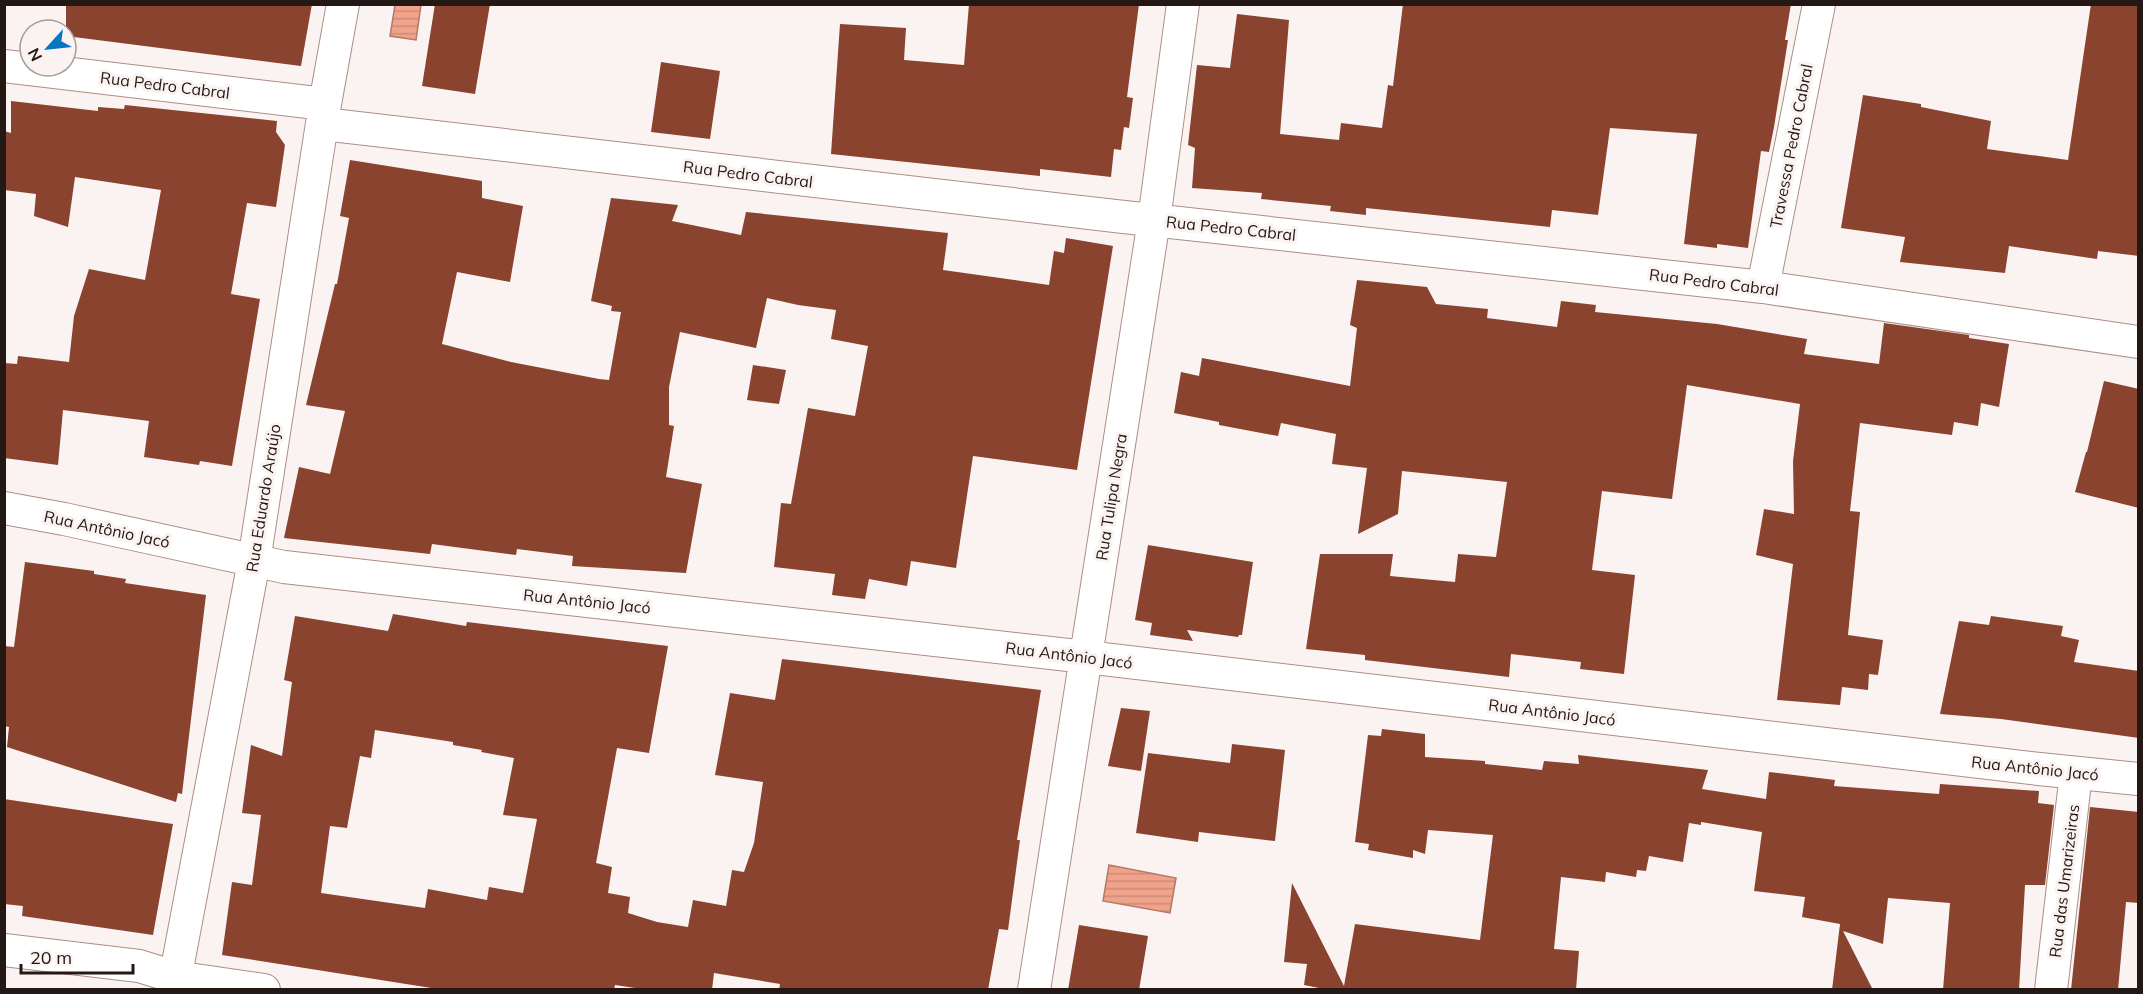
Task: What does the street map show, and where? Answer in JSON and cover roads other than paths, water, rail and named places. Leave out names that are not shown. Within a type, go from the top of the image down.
[{"type":"street","name":"Rua Eduardo Araújo","points":[[174,983],[254,561],[343,4]]},
{"type":"street","name":"Rua Tulipa Negra","points":[[1034,990],[1154,220],[1183,4]]},
{"type":"street","name":"Travessa Pedro Cabral","points":[[1763,287],[1819,4]]},
{"type":"street","name":"Rua Pedro Cabral","points":[[4,66],[324,114],[1154,220],[1763,287],[2139,342]]},
{"type":"street","name":"Rua Antônio Jacó","points":[[4,508],[75,521],[254,561],[308,570],[2139,779]]},
{"type":"street","name":"Rua das Umarizeiras","points":[[2051,990],[2076,773]]},
{"type":"street","points":[[4,950],[139,966],[174,983],[264,990]]}]
